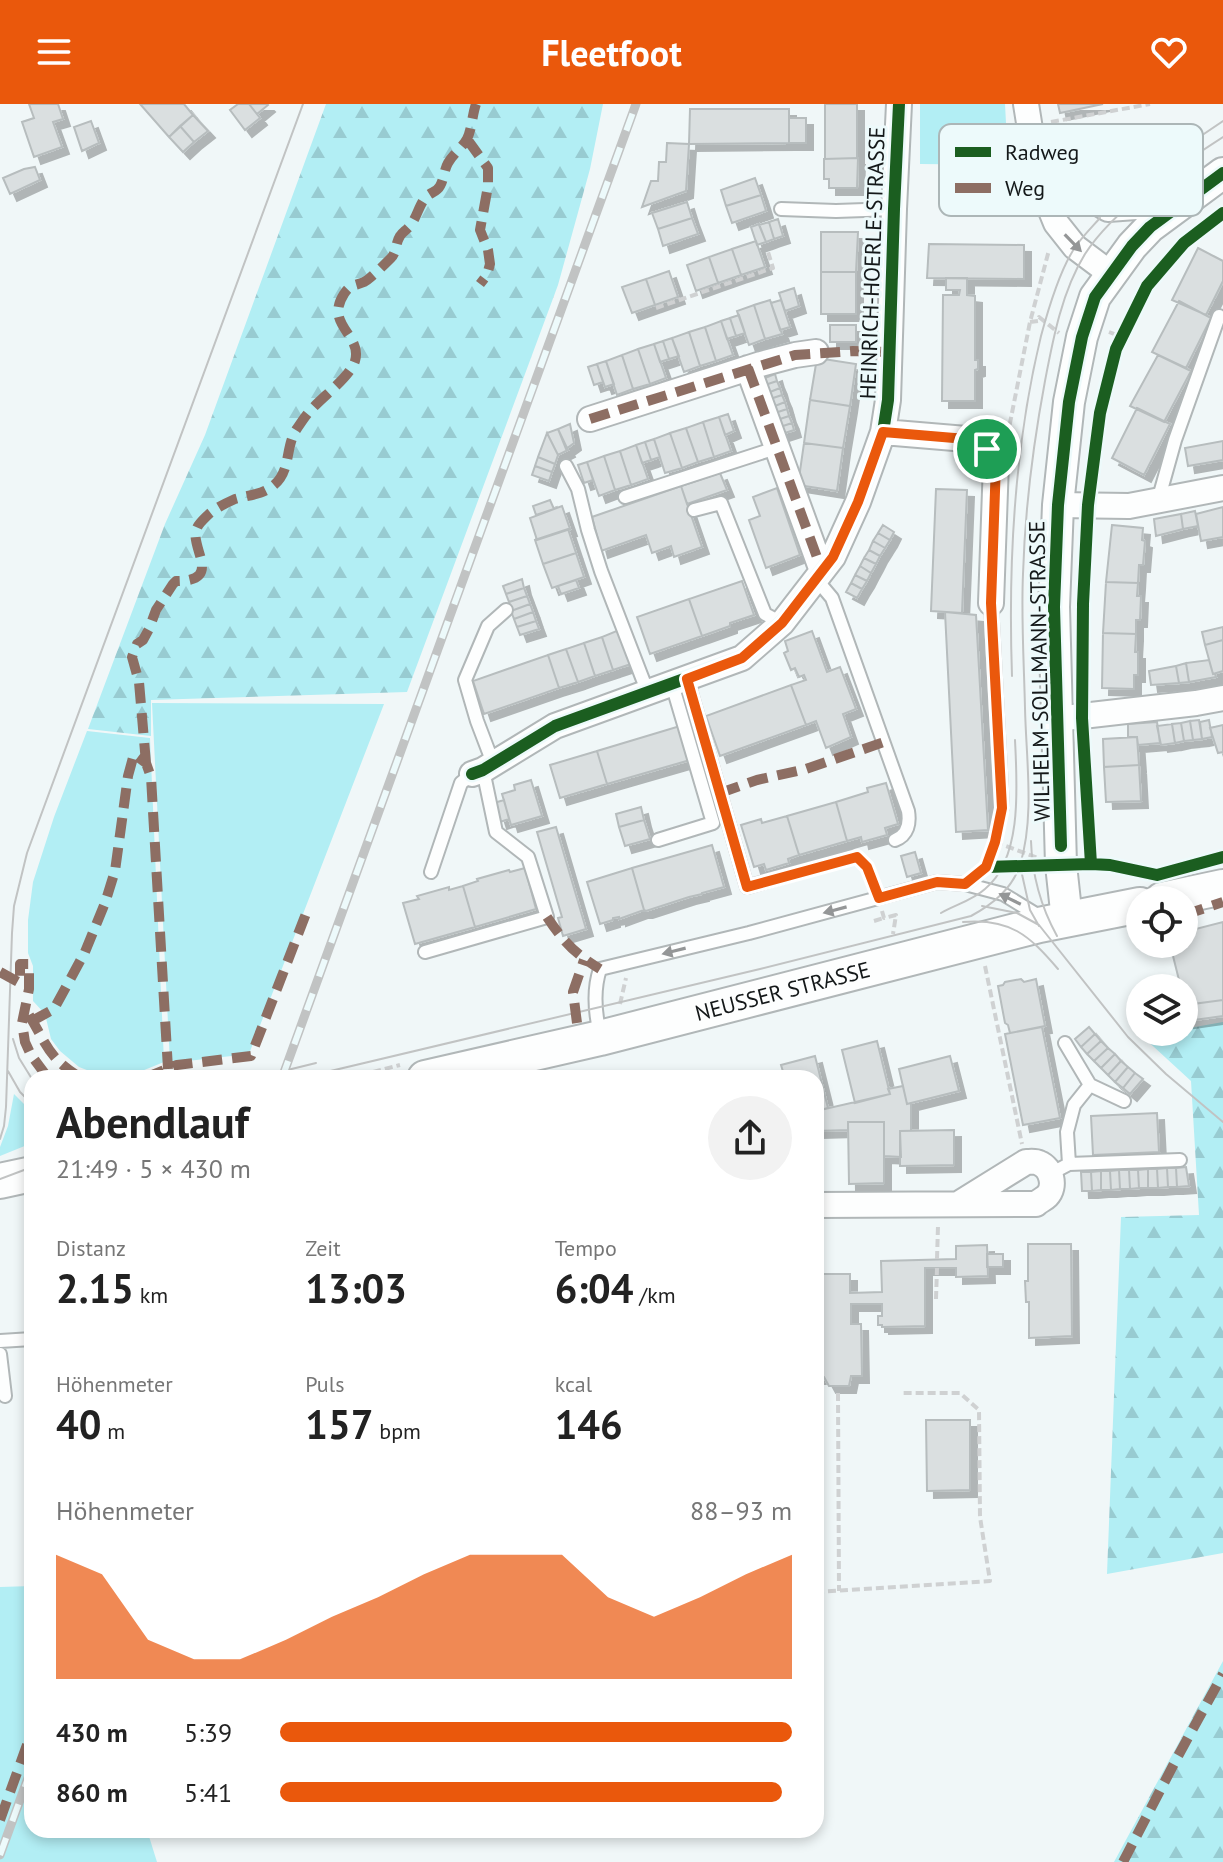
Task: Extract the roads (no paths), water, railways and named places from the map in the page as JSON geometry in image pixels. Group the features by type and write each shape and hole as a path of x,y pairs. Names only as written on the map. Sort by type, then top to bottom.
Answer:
{"main road":[{"path":"1198,892 1223,887"},
{"name":"NEUSSER STRASSE","path":"482,1070 609,1025 1126,908"},
{"path":"0,1181 24,1176"}],"street":[{"name":"HEINRICH-HOERLE-STRASSE","path":"483,769 555,726 742,658 782,623 833,557 858,502 883,432 888,400 899,104"},
{"name":"WILHELM-SOLLMANN-STRASSE","path":"1203,187 1223,173"},
{"path":"1053,216 1075,247 1111,274"},
{"path":"1113,216 1132,246"},
{"name":"WILHELM-SOLLMANN-STRASSE","path":"1058,922 1061,865 1054,607 1058,505 1069,402 1082,337 1095,297 1132,246 1164,216"},
{"path":"590,419 748,368 816,352"},
{"path":"748,368 819,575"},
{"name":"HEINRICH-HOERLE-STRASSE","path":"883,432 978,440 996,463 991,603"},
{"path":"1058,505 1129,506 1223,488"},
{"path":"1056,719 1223,698"},
{"path":"824,1205 1036,1204 1049,1195 1059,1169 1026,1162 949,1203"}],"lane":[{"path":"781,209 894,209"},
{"path":"1158,501 1175,440 1219,316"},
{"path":"625,497 776,448"},
{"path":"566,466 578,489 601,571 648,693"},
{"path":"694,510 721,503 765,614 782,623"},
{"path":"819,575 832,598 908,811 908,827 904,835 895,840"},
{"path":"991,603 1002,808"},
{"path":"425,952 547,917 528,857 496,832 477,721 465,680 488,626 506,610"},
{"path":"658,840 713,823 679,681"},
{"path":"679,681 747,887 851,857"},
{"path":"431,872 461,783 483,769"},
{"path":"609,1025 596,1019 595,982 600,969 937,882 965,884 1003,894 1058,922"},
{"path":"1065,1043 1090,1085 1124,1101"},
{"path":"1090,1085 1074,1105 1059,1169 1180,1160"},
{"path":"0,1341 24,1340"},
{"path":"0,1354 5,1396"}],"tram line":[{"path":"0,1139 6,1107 14,906 27,853 303,104"},
{"path":"1203,135 1223,121"},
{"path":"1203,150 1223,137"},
{"path":"335,1070 971,916 1001,895 1020,865 1027,827 1022,591 1037,429 1059,316 1070,284 1085,254 1118,216"},
{"path":"1012,676 1012,548 1019,462 1032,378 1060,277 1076,246 1100,218"},
{"path":"941,913 985,889 1006,859 1015,819 1015,740"},
{"path":"1031,841 1038,890 1057,936"},
{"path":"1019,861 1030,910 1039,926"},
{"path":"982,906 1017,913 1039,925 1128,1037 1223,1122"},
{"path":"963,922 994,923 1017,931 1038,947 1058,969"},
{"path":"13,1039 26,1070"},
{"path":"288,1070 316,1063"},
{"path":"8,1071 24,1096"},
{"path":"0,1179 24,1170"}],"railway":[{"path":"285,1070 636,104"},
{"path":"0,1855 24,1789"}]}
